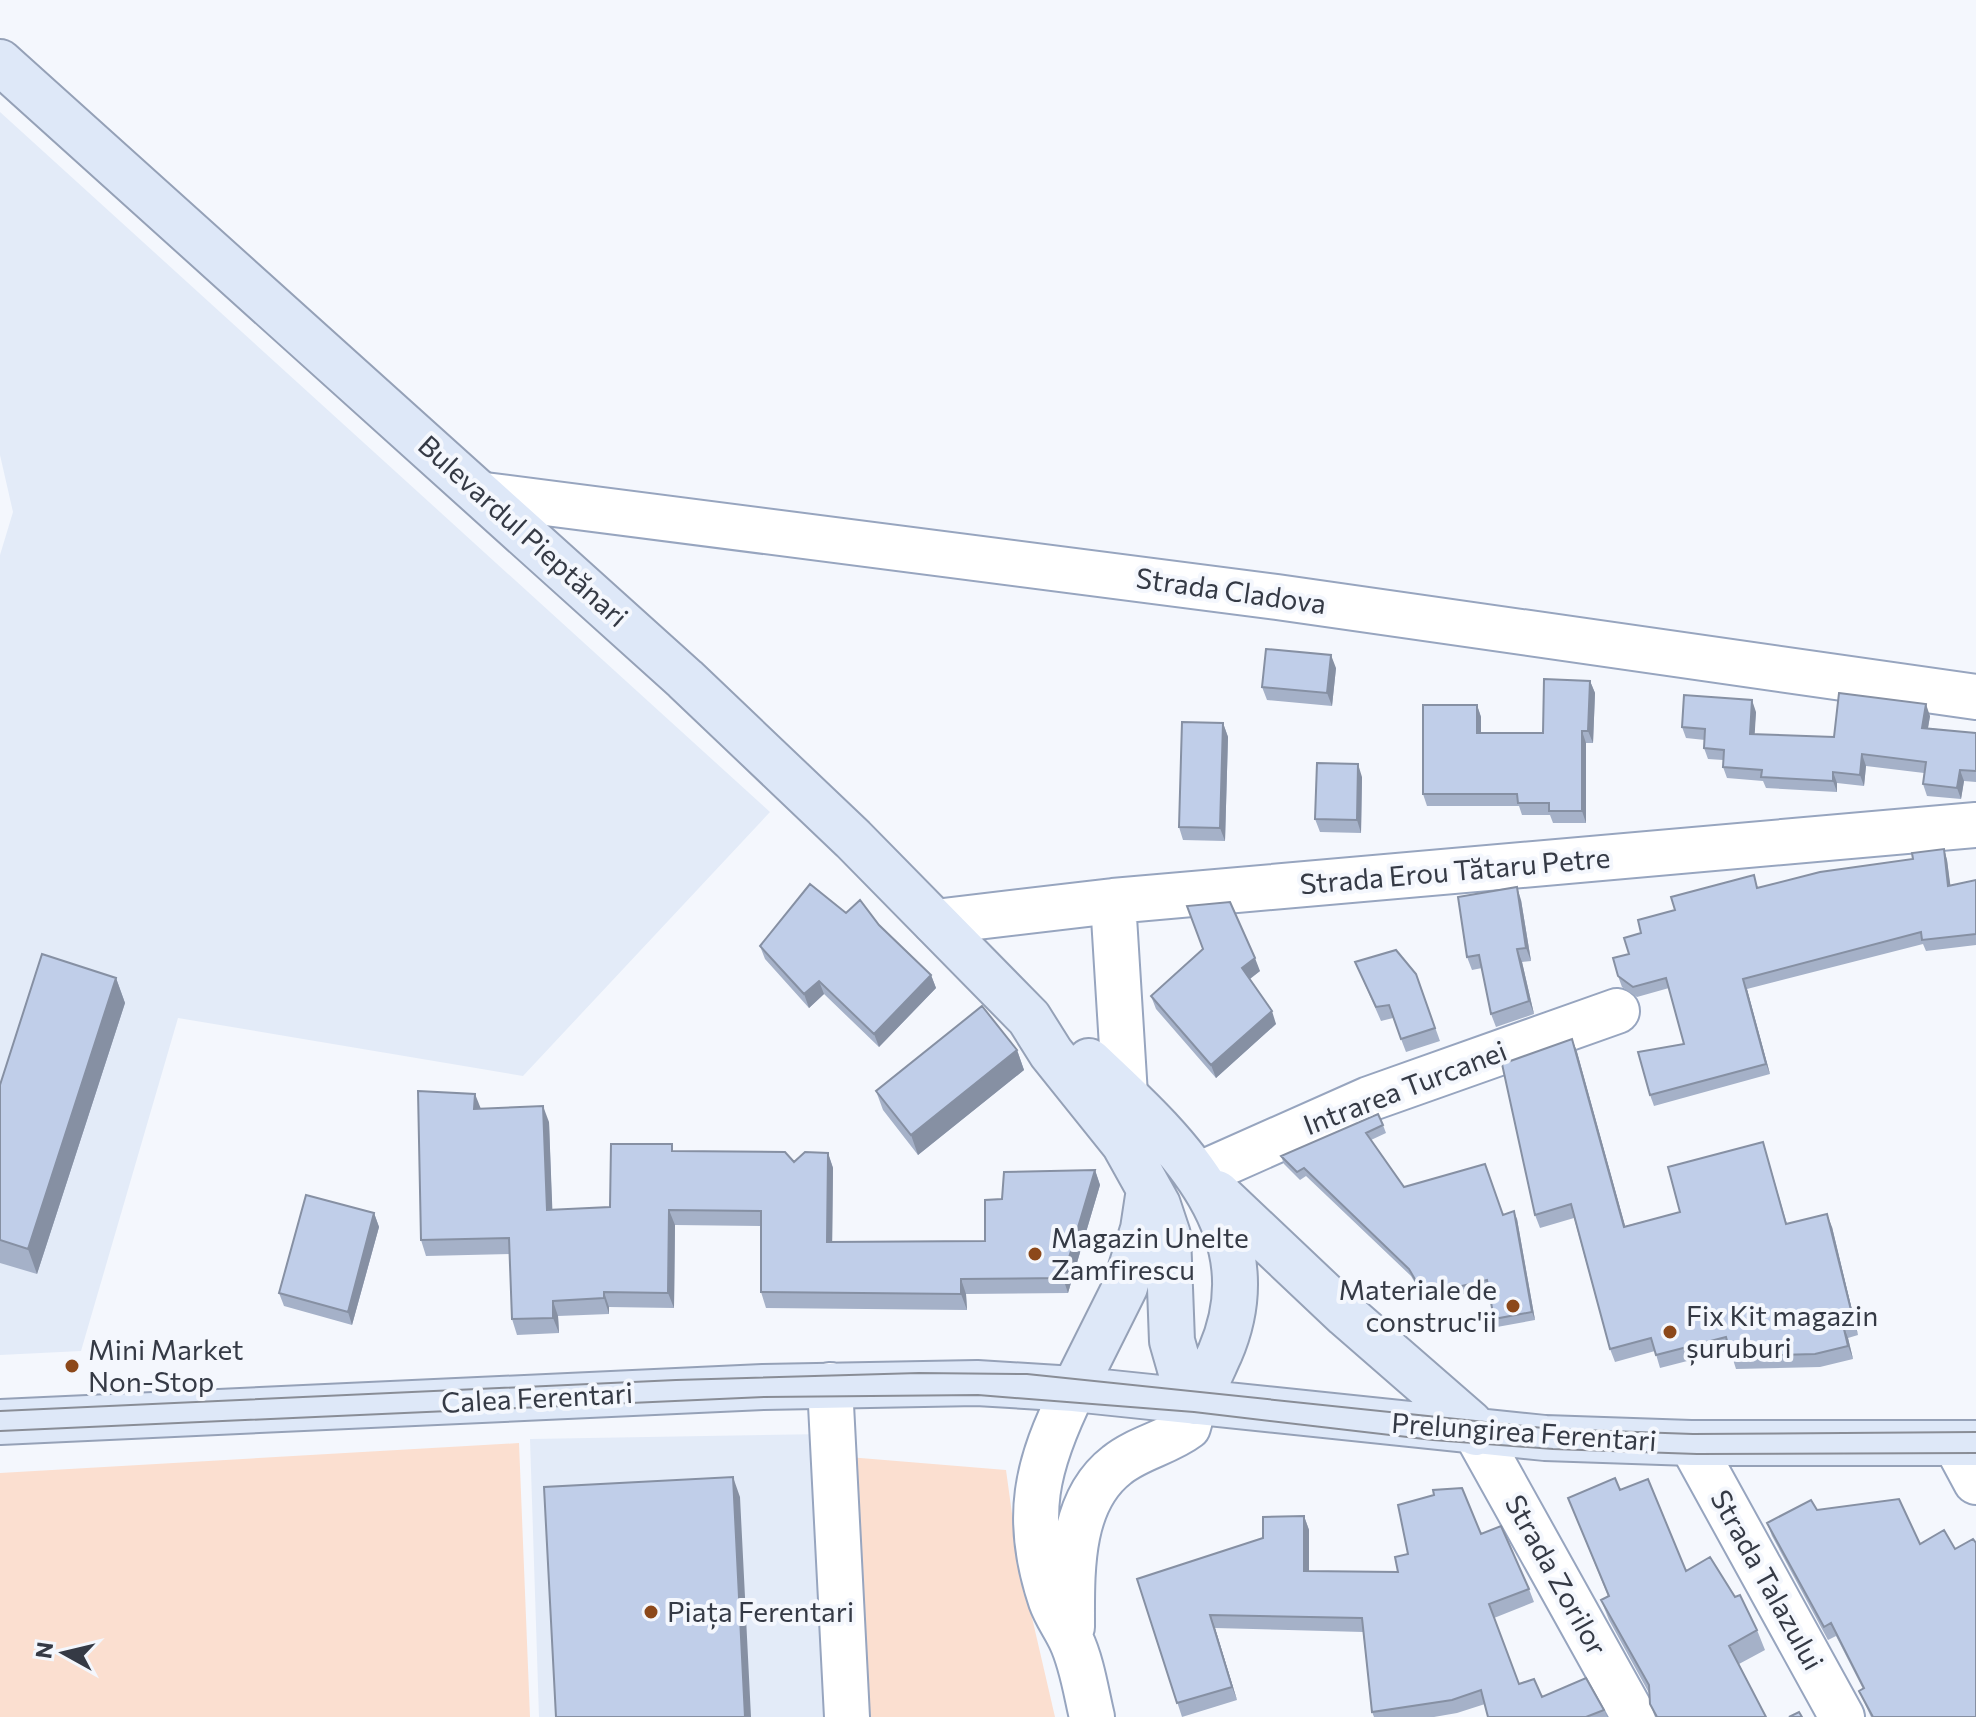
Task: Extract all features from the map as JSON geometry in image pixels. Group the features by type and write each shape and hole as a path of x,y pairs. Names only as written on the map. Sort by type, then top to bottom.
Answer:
{"main road":[{"name":"Bulevardul Pieptănari","path":"0,62 485,495 685,679 1029,1018 1051,1053 1106,1118 1138,1166 1166,1224 1172,1341 1186,1390 1195,1402 1225,1341 1237,1296 1229,1238 1198,1175 1125,1095 1064,1039 1029,1018"},
{"path":"1198,1175 1346,1315 1470,1423 1476,1433"},
{"path":"1074,1389 1125,1287 1143,1229 1149,1190"},
{"name":"Calea Ferentari","path":"0,1422 830,1385 977,1383 1074,1389"},
{"name":"Prelungirea Ferentari","path":"1074,1389 1476,1433 1691,1443 1965,1443"}],"street":[{"name":"Strada Cladova","path":"485,495 1277,597 1976,697"},
{"name":"Strada Erou Tătaru Petre","path":"935,922 1113,901 1976,825"},
{"path":"1113,901 1125,1095"},
{"name":"Intrarea Turcanei","path":"1198,1175 1369,1099 1617,1011"},
{"path":"830,1385 847,1717"},
{"path":"1074,1389 1050,1440 1035,1499 1040,1560 1052,1605 1072,1641 1092,1717"},
{"path":"1072,1641 1075,1555 1088,1499 1117,1465 1188,1427 1195,1402"},
{"name":"Strada Zorilor","path":"1476,1433 1634,1717"},
{"name":"Strada Talazului","path":"1691,1443 1842,1717"},
{"path":"1965,1443 1976,1482"}],"shaded area":[{"path":"0,112 770,812 523,1076 178,1018 81,1351 0,1355 0,555 13,512 0,455"},
{"name":"Piața Ferentari","path":"826,1434 841,1717 539,1717 530,1439"},
{"path":"519,1443 530,1717 0,1717 0,1473"},
{"path":"848,1457 1006,1470 1018,1557 1055,1717 862,1717"}],"building":[{"path":"1266,649 1331,655 1327,693 1262,687"},
{"path":"1544,679 1590,681 1588,731 1582,731 1582,811 1549,811 1549,803 1518,803 1517,794 1423,794 1423,705 1477,705 1477,733 1543,733"},
{"path":"1839,693 1926,704 1922,728 1976,733 1976,771 1960,770 1957,788 1923,784 1926,762 1862,754 1860,775 1833,772 1833,781 1761,777 1762,770 1723,767 1724,750 1704,748 1705,729 1682,727 1684,695 1752,700 1750,734 1834,737"},
{"path":"1182,722 1223,723 1220,828 1179,827"},
{"path":"1317,763 1358,764 1357,820 1315,819"},
{"path":"1944,849 1948,886 1976,880 1976,934 1922,940 1921,932 1743,979 1766,1064 1650,1095 1638,1052 1684,1044 1666,978 1633,987 1618,976 1613,958 1629,954 1624,938 1641,933 1638,920 1675,910 1671,897 1754,875 1757,888 1820,872 1913,859 1912,853"},
{"path":"810,884 846,913 860,900 879,925 931,975 874,1034 819,981 804,994 760,946"},
{"path":"1517,887 1526,948 1517,949 1529,1001 1491,1014 1479,955 1467,957 1458,897"},
{"path":"1230,902 1255,958 1242,968 1272,1011 1211,1065 1151,996 1203,949 1187,906"},
{"path":"1396,950 1416,974 1435,1028 1401,1039 1389,1005 1376,1007 1355,962"},
{"path":"42,954 116,978 28,1249 0,1240 0,1085"},
{"path":"982,1006 1017,1050 911,1135 876,1091"},
{"path":"1572,1039 1624,1227 1680,1212 1668,1167 1763,1142 1786,1224 1827,1214 1854,1322 1843,1325 1848,1346 1815,1354 1731,1356 1726,1337 1656,1355 1651,1338 1610,1349 1571,1204 1535,1215 1502,1064"},
{"path":"418,1091 475,1094 474,1109 543,1106 547,1210 610,1207 611,1144 672,1144 672,1151 785,1152 794,1162 805,1152 828,1153 827,1242 985,1241 985,1200 1002,1199 1004,1172 1095,1170 1063,1278 961,1279 961,1294 761,1292 761,1211 669,1210 668,1293 604,1292 604,1298 553,1301 553,1318 512,1319 509,1238 421,1240"},
{"path":"1378,1114 1383,1125 1366,1133 1404,1187 1485,1164 1503,1215 1514,1211 1532,1312 1494,1319 1487,1280 1424,1295 1409,1269 1304,1168 1297,1172 1281,1156"},
{"path":"306,1195 374,1213 348,1312 279,1293"},
{"name":"Piața Ferentari","path":"733,1477 745,1717 556,1717 544,1487"},
{"path":"1615,1478 1620,1490 1648,1479 1686,1571 1710,1557 1735,1597 1740,1595 1757,1630 1729,1646 1766,1717 1657,1717 1650,1704 1649,1685 1601,1600 1609,1596 1568,1498"},
{"path":"1462,1488 1481,1534 1501,1526 1529,1589 1489,1604 1519,1684 1534,1679 1542,1697 1586,1678 1604,1710 1586,1717 1488,1717 1481,1690 1452,1700 1372,1712 1362,1618 1210,1615 1232,1687 1177,1703 1137,1579 1263,1538 1263,1517 1304,1516 1304,1571 1398,1572 1395,1557 1408,1554 1398,1505 1434,1495 1433,1490"},
{"path":"1899,1499 1920,1544 1944,1530 1955,1549 1973,1539 1976,1543 1976,1717 1873,1717 1859,1691 1864,1688 1831,1623 1824,1627 1767,1523 1811,1500 1817,1510"}],"tram line":[{"path":"0,1411 676,1380 919,1373 1027,1374 1553,1429 1693,1434 1976,1432"},
{"path":"0,1431 764,1397 978,1395 1194,1412 1433,1440 1553,1449 1697,1454 1976,1453"}],"place":[{"name":"Magazin Unelte Zamfirescu","path":"1035,1254"},
{"name":"Materiale de construc'ii","path":"1513,1306"},
{"name":"Fix Kit magazin șuruburi","path":"1670,1332"},
{"name":"Mini Market Non-Stop","path":"72,1366"},
{"name":"Piața Ferentari","path":"651,1612"}]}
